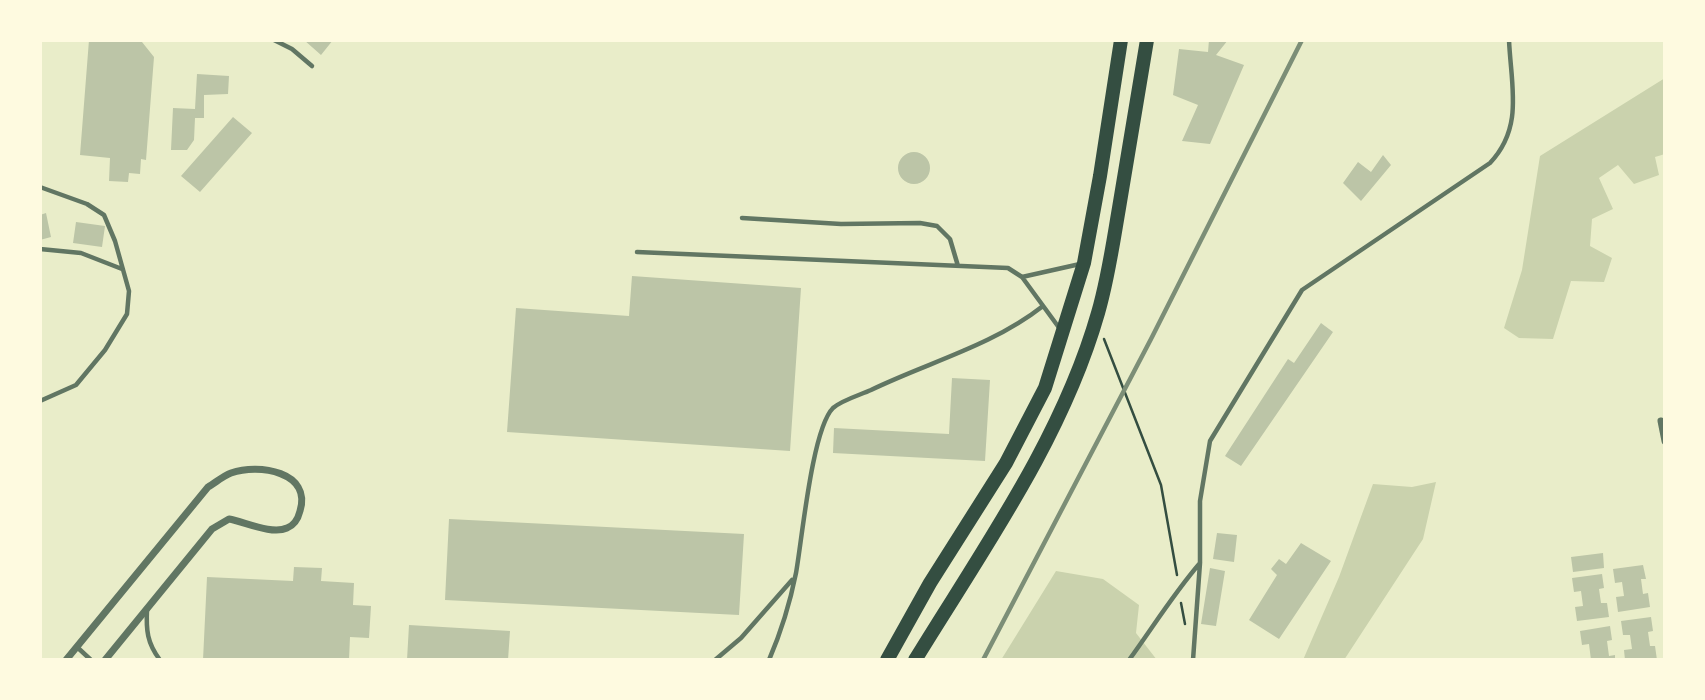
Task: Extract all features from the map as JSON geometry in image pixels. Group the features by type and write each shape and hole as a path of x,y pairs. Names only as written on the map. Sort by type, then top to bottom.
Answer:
{"main road":[{"path":"887,660 930,583 1006,463 1045,388 1084,262 1121,40"},
{"path":"915,660 1031,468 1062,410 1101,299 1147,40"}],"street":[{"path":"1661,421 1665,441"},
{"path":"66,660 208,487 231,473 256,468 283,473 297,484 303,502 297,521 286,529 270,529 229,519 212,529 105,660"}],"lane":[{"path":"274,40 312,66"},
{"path":"1193,660 1200,563 1200,502 1210,441 1302,290 1490,163 1503,150 1511,133 1513,115 1509,40"},
{"path":"40,187 87,204 104,215 115,241 129,291 127,314 105,350 76,385 40,401"},
{"path":"742,218 841,224 920,222 937,226 950,239 958,266"},
{"path":"40,249 81,253 122,269"},
{"path":"637,252 1009,268 1022,277 1063,333"},
{"path":"1022,277 1084,262"},
{"path":"769,660 780,635 795,576 819,433 833,408 891,380 967,351 1024,321 1043,306"},
{"path":"1129,660 1179,587 1200,563"},
{"path":"715,660 741,638 795,576"},
{"path":"147,608 146,631 150,646 160,660"},
{"path":"76,647 91,660"}],"path":[{"path":"1105,341 1161,485 1187,635"}],"green space":[{"path":"1665,78 1665,154 1655,157 1659,175 1634,184 1618,165 1599,178 1613,209 1592,219 1590,246 1612,258 1604,282 1571,281 1553,339 1519,338 1504,328 1522,270 1540,156"},
{"path":"1436,482 1423,539 1344,660 1303,660 1339,577 1373,484 1412,487"},
{"path":"1056,571 1103,579 1139,605 1136,633 1157,660 1001,660"}],"building":[{"path":"89,40 142,42 154,57 146,160 141,159 140,174 129,173 128,182 109,181 110,158 80,155"},
{"path":"304,40 333,40 321,55"},
{"path":"1209,40 1228,40 1216,55 1244,65 1210,144 1182,141 1198,105 1173,95 1179,49 1208,52"},
{"path":"197,74 229,76 228,94 204,95 204,118 195,118 194,140 187,150 171,150 173,108 195,109"},
{"path":"233,117 252,133 200,192 181,176"},
{"path":"914,152 925,157 930,168 925,179 914,184 903,179 898,168 903,157"},
{"path":"1383,155 1391,165 1361,201 1343,183 1358,162 1371,172"},
{"path":"46,213 51,237 40,240 40,215"},
{"path":"76,222 105,226 102,247 73,243"},
{"path":"632,276 801,288 790,451 507,432 516,308 629,316"},
{"path":"1321,323 1333,332 1241,466 1225,456 1288,359 1294,363"},
{"path":"952,378 990,380 985,461 833,453 834,428 949,434"},
{"path":"449,519 744,534 739,615 445,600"},
{"path":"1217,533 1237,535 1234,562 1213,559"},
{"path":"1301,543 1331,561 1279,639 1249,620 1277,575 1271,569 1279,559 1286,564"},
{"path":"1603,553 1604,568 1573,572 1571,557"},
{"path":"1643,565 1646,579 1641,579 1643,594 1648,593 1650,607 1618,612 1616,597 1624,596 1622,582 1615,583 1613,569"},
{"path":"294,567 322,568 321,581 354,583 353,605 371,606 369,638 350,637 349,660 203,660 207,577 293,581"},
{"path":"1210,568 1225,571 1216,626 1201,624"},
{"path":"1602,574 1604,588 1599,589 1601,603 1607,603 1609,617 1577,621 1575,607 1583,606 1581,591 1574,592 1572,578"},
{"path":"1651,617 1653,631 1648,632 1650,646 1655,646 1657,660 1625,660 1624,650 1632,649 1630,635 1623,635 1621,621"},
{"path":"409,625 510,631 508,660 407,660"},
{"path":"1610,626 1612,640 1607,641 1609,656 1615,655 1615,660 1591,660 1589,644 1582,645 1580,631"}],"railway":[{"path":"983,660 1151,339 1302,40"}]}
